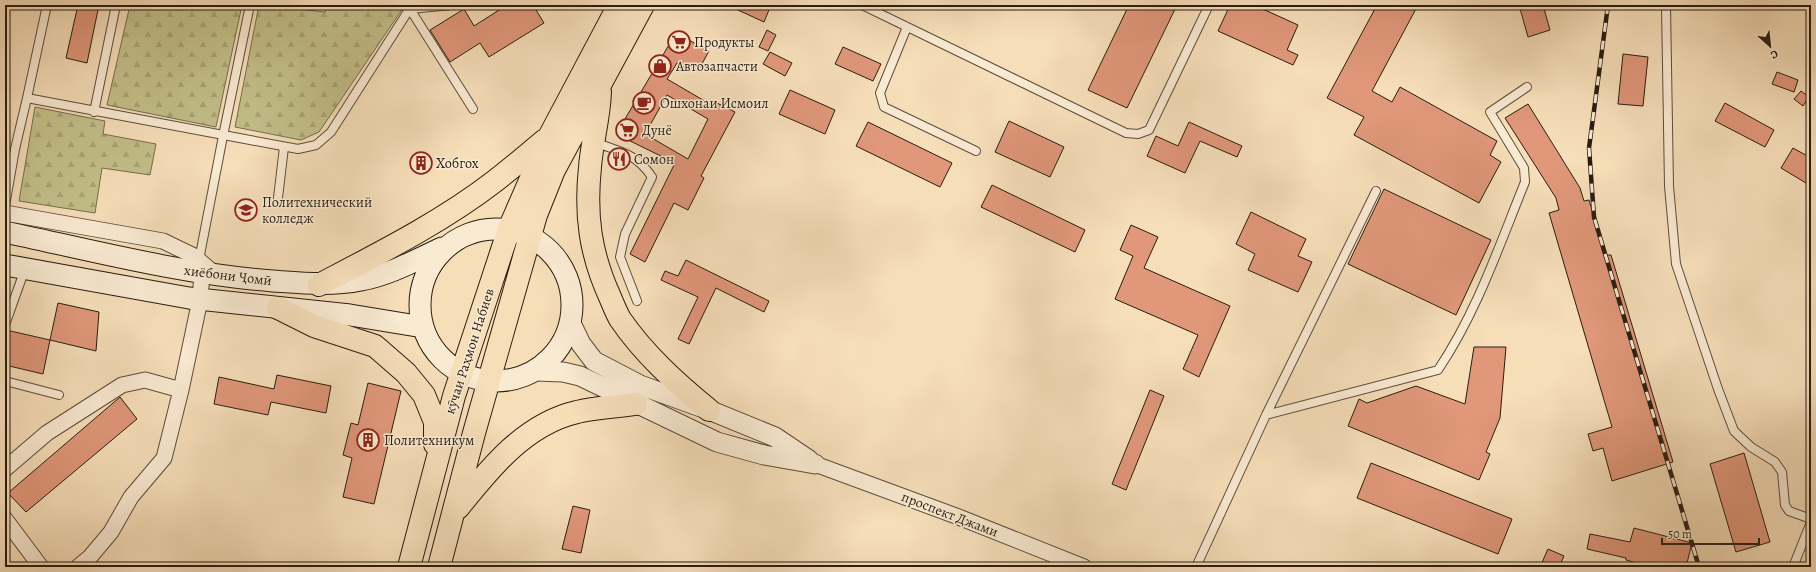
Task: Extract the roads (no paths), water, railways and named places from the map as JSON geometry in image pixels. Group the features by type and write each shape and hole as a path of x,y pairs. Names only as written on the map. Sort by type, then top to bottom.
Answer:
{"main road":[{"path":"619,5 601,68 600,112 590,166 588,221 598,271 620,318 649,355 677,384 709,410"},
{"path":"601,68 643,5"},
{"name":"кӯчаи Раҳмон Набиев","path":"409,567 454,396 508,229 549,137 601,68"},
{"name":"кӯчаи Раҳмон Набиев","path":"439,567 529,235 554,170 601,68"},
{"path":"319,285 387,250 451,211 495,182 549,137"},
{"name":"хиёбони Ҷомӣ","path":"5,232 205,269 249,279 319,285 361,280 402,267 477,230 508,229 529,235"},
{"path":"448,245 428,269 419,300 423,327 438,357 462,374 488,382 513,380 536,371 558,350 571,323 571,288 556,257 529,235"},
{"name":"хиёбони Ҷомӣ","path":"15,267 200,300 350,315 423,327"},
{"path":"278,308 314,326 375,346 406,373 424,395 435,422 435,465"},
{"path":"453,514 484,476 513,447 541,425 577,412 636,404"}],"street":[{"path":"5,213 163,241 205,269 181,390 164,458 132,498 111,532 90,557 78,567"},
{"path":"571,323 581,344 594,361 640,385 709,410 775,437 815,464"},
{"path":"536,371 563,372 580,376 717,442 764,456 815,464"},
{"path":"5,469 47,433 122,385 145,380 181,390"},
{"name":"проспект Джами","path":"815,464 956,516 1084,567"},
{"path":"5,519 41,567"}],"lane":[{"path":"5,206 47,5"},
{"path":"94,112 116,5"},
{"path":"205,269 223,136 250,5"},
{"path":"411,7 452,5"},
{"path":"862,5 1126,133 1138,134 1149,130 1209,5"},
{"path":"1666,5 1669,186 1676,264 1718,389 1734,431 1751,447 1775,462 1782,472 1785,505 1789,511 1811,519"},
{"path":"27,98 94,112 284,147 298,149 316,145 331,132 411,7"},
{"path":"411,7 473,109"},
{"path":"907,27 880,93 884,107 976,151"},
{"path":"1266,415 1438,370 1451,351 1478,302 1524,182 1524,168 1490,112 1527,87"},
{"path":"594,142 635,157 645,165 652,177 625,234 620,257 637,302"},
{"path":"278,198 284,147"},
{"path":"1196,567 1266,415 1376,192"},
{"path":"5,324 15,267"},
{"path":"5,381 60,394"},
{"path":"1793,567 1811,522"}],"railway":[{"path":"1608,5 1589,148 1594,217 1699,567"}],"place":[{"name":"Продукты","path":"679,42"},
{"name":"Автозапчасти","path":"660,66"},
{"name":"Ошхонаи Исмоил","path":"644,103"},
{"name":"Дунё","path":"627,130"},
{"name":"Сомон","path":"619,159"},
{"name":"Хобгох","path":"421,163"},
{"name":"Политехнический колледж","path":"246,210"},
{"name":"Политехникум","path":"368,440"}]}
